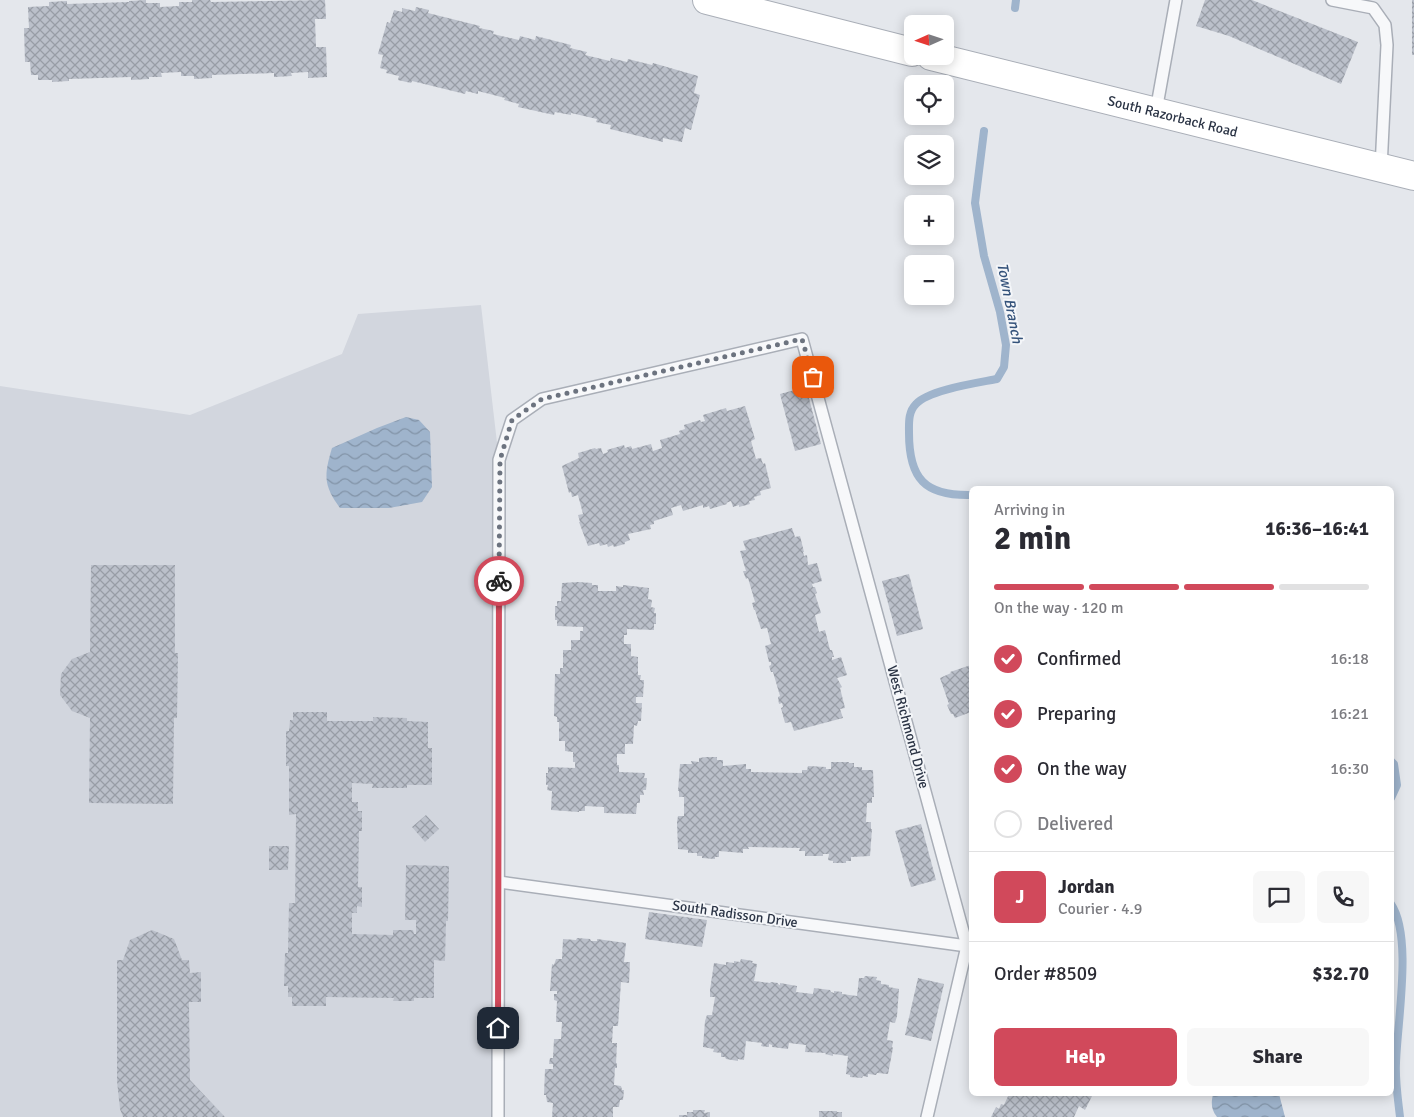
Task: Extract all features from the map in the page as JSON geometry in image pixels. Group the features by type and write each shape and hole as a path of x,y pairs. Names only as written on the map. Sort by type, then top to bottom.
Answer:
{"main road":[{"path":"707,0 904,50"},
{"name":"South Razorback Road","path":"954,62 1414,176"}],"lane":[{"path":"1155,113 1176,0"},
{"path":"1332,0 1373,8 1385,25 1387,45 1381,168"},
{"name":"West Richmond Drive","path":"499,882 500,460 512,420 542,399 802,339 969,946 927,1117"},
{"path":"498,1117 499,882"},
{"name":"South Radisson Drive","path":"499,882 969,946"}],"shaded area":[{"path":"481,305 499,460 498,1117 0,1117 0,386 190,415 342,354 358,314"}],"water":[{"path":"406,417 419,420 430,432 432,487 422,502 389,508 340,508 330,493 327,480 327,466 332,448"},
{"path":"1213,1096 1280,1096 1285,1117 1217,1117 1212,1106"}],"building":[{"path":"146,0 146,3 160,3 160,7 179,6 179,2 192,2 192,0 210,0 211,2 325,0 326,19 315,19 316,47 326,47 327,77 308,78 308,72 291,73 292,76 274,77 274,73 212,75 212,78 194,79 194,76 181,76 181,72 161,73 162,77 149,77 149,79 131,80 131,77 69,79 69,81 52,82 52,80 38,80 38,75 31,75 30,62 25,62 24,28 29,28 28,7 49,6 49,2 67,1 67,4"},
{"path":"1205,0 1252,0 1358,42 1341,84 1229,36 1196,26"},
{"path":"1412,0 1414,0 1414,55 1412,55"},
{"path":"416,7 429,10 428,13 480,26 479,28 494,31 493,34 519,40 520,36 535,40 536,36 571,45 570,48 587,52 585,55 610,61 611,58 627,62 628,59 652,65 653,63 698,76 694,93 700,95 691,130 685,128 682,142 663,138 663,142 610,129 611,125 596,122 597,119 571,113 571,115 555,112 554,115 518,107 519,104 504,100 505,98 478,91 478,94 466,91 465,94 412,81 411,83 398,80 399,76 386,73 387,70 380,68 383,55 378,54 387,22 390,23 394,10 402,12 402,8 415,11"},
{"path":"806,387 821,444 795,451 780,394"},
{"path":"745,406 755,439 751,441 756,459 761,458 763,464 765,463 771,488 760,491 761,495 754,497 755,500 749,501 750,504 739,507 739,505 733,507 731,501 710,509 709,506 703,508 703,505 683,511 681,505 671,508 673,515 654,521 654,524 650,525 651,529 628,534 630,540 625,542 625,544 608,547 607,544 600,546 599,543 588,546 579,522 578,515 583,514 578,495 572,497 571,492 569,493 562,466 579,458 578,453 595,448 601,448 603,454 608,452 607,450 624,445 625,448 631,446 632,449 651,444 653,451 662,448 660,440 680,434 679,431 685,429 684,425 700,420 701,422 705,421 703,415 726,408 727,411"},
{"path":"792,528 795,537 800,536 804,556 807,555 808,565 817,563 822,581 812,584 817,593 815,594 821,613 815,615 819,632 825,630 830,650 832,650 834,657 832,657 832,660 841,657 847,675 837,678 842,687 840,688 845,708 840,709 843,718 794,731 791,722 785,723 781,708 783,707 782,703 779,704 778,697 780,696 773,672 771,672 769,666 771,662 769,662 765,646 771,644 767,628 761,629 754,610 752,603 755,602 748,578 746,579 743,571 746,571 740,551 746,550 743,541"},
{"path":"91,565 175,565 175,653 178,653 177,718 174,718 173,804 89,803 90,718 72,711 60,695 61,674 72,659 90,652"},
{"path":"909,574 923,629 897,636 882,581"},
{"path":"578,582 598,585 598,591 616,591 616,586 623,587 623,585 649,588 648,599 652,600 651,607 655,608 656,624 654,624 654,630 627,629 627,635 624,635 624,644 631,644 631,656 638,657 638,675 641,675 640,680 644,680 643,697 636,697 636,703 642,703 641,721 638,721 637,726 634,725 633,744 625,744 625,754 617,754 619,772 645,773 644,778 647,778 646,790 643,790 644,795 640,795 640,803 637,803 636,814 604,813 604,807 585,806 585,811 579,812 551,810 552,791 547,790 548,785 546,785 548,767 575,768 573,752 565,751 565,741 559,741 559,722 557,722 557,717 554,716 555,674 560,674 560,668 563,668 563,650 571,650 571,640 580,640 580,631 583,631 583,627 557,626 555,606 557,606 557,601 561,601 562,583"},
{"path":"969,666 969,713 955,718 947,705 949,704 940,678 950,672"},
{"path":"293,712 327,712 327,721 373,721 373,717 407,718 407,721 428,722 428,748 432,748 432,785 407,785 407,788 372,788 373,784 352,783 352,802 358,802 358,811 362,811 362,831 359,831 358,887 362,887 362,907 357,906 357,913 352,913 352,934 393,935 393,930 413,930 414,934 416,934 416,920 405,920 406,865 449,866 445,961 434,960 434,998 414,998 414,1001 393,1001 394,998 326,997 326,1006 292,1006 292,997 288,997 288,986 284,986 285,953 288,953 289,903 295,903 296,814 289,815 289,766 286,766 286,731 289,731 290,720 293,720"},
{"path":"717,757 717,760 723,760 723,766 746,764 746,769 751,769 751,772 802,773 802,770 807,770 808,766 831,769 831,762 849,762 854,763 854,767 862,767 862,770 873,770 874,797 872,797 872,803 867,803 866,822 871,822 872,829 870,856 851,857 851,861 846,861 846,863 833,863 833,861 828,860 829,854 805,856 805,851 799,851 800,848 748,847 749,849 743,849 743,853 719,851 719,857 715,857 715,859 702,858 702,856 697,856 697,853 688,853 688,850 678,849 678,816 684,816 684,797 679,797 678,791 680,764 692,764 691,761 699,762 699,758"},
{"path":"426,815 439,829 425,842 412,827"},
{"path":"921,824 936,880 911,887 895,831"},
{"path":"269,846 289,846 288,870 269,870"},
{"path":"649,912 707,920 702,947 645,939"},
{"path":"152,930 174,939 182,960 189,960 190,973 201,972 201,1002 189,1002 190,1080 225,1117 123,1117 120,1109 117,1081 117,960 123,960 130,940"},
{"path":"577,938 590,939 591,941 597,941 597,939 626,943 624,962 630,962 629,983 621,982 618,1026 613,1026 612,1043 617,1043 617,1068 615,1068 614,1085 621,1086 622,1090 624,1090 623,1100 620,1100 619,1107 613,1107 613,1117 552,1117 553,1103 547,1102 546,1095 544,1095 545,1069 553,1069 553,1064 549,1064 550,1058 553,1058 554,1039 561,1039 562,1022 556,1022 557,1001 554,1000 554,994 557,994 557,991 550,991 552,964 554,965 556,959 562,959 563,939 576,940"},
{"path":"741,959 753,961 752,963 757,964 754,981 797,986 796,992 813,994 814,988 857,996 859,978 864,978 865,976 877,977 876,980 881,981 881,984 899,989 897,1016 895,1023 890,1022 887,1040 893,1041 888,1074 868,1074 868,1077 863,1076 862,1078 850,1077 850,1075 846,1074 848,1056 805,1052 806,1045 789,1043 788,1049 772,1047 769,1044 769,1047 761,1046 762,1043 746,1041 744,1060 738,1059 738,1061 721,1057 721,1053 713,1052 714,1049 703,1047 705,1021 707,1015 712,1015 715,997 710,997 714,963 726,965 726,962 740,962"},
{"path":"918,978 944,984 931,1041 905,1035"},
{"path":"1008,1096 1092,1096 1085,1110 1079,1106 1074,1117 991,1117 996,1107 999,1109 1001,1104 1004,1105"},
{"path":"693,1110 705,1110 704,1113 710,1112 710,1117 679,1117 679,1115 687,1115 687,1112 693,1112"},
{"path":"819,1111 842,1112 842,1117 819,1117"}],"waterway":[{"name":"Town Branch","path":"1015,8 1016,0"},
{"name":"Town Branch","path":"969,495 955,495 942,492 931,488 923,482 916,473 912,462 909,422 913,407 922,399 942,391 997,379 1004,367 1006,345 1000,312 984,256 975,203 984,131"},
{"name":"Town Branch","path":"1394,764 1397,785 1394,792"},
{"name":"Town Branch","path":"1394,910 1398,918 1403,958 1396,1070 1400,1117"}],"way so far":[{"path":"499,581 500,460 512,420 542,399 802,339 813,377"}],"route":[{"path":"498,1028 499,581"}]}
